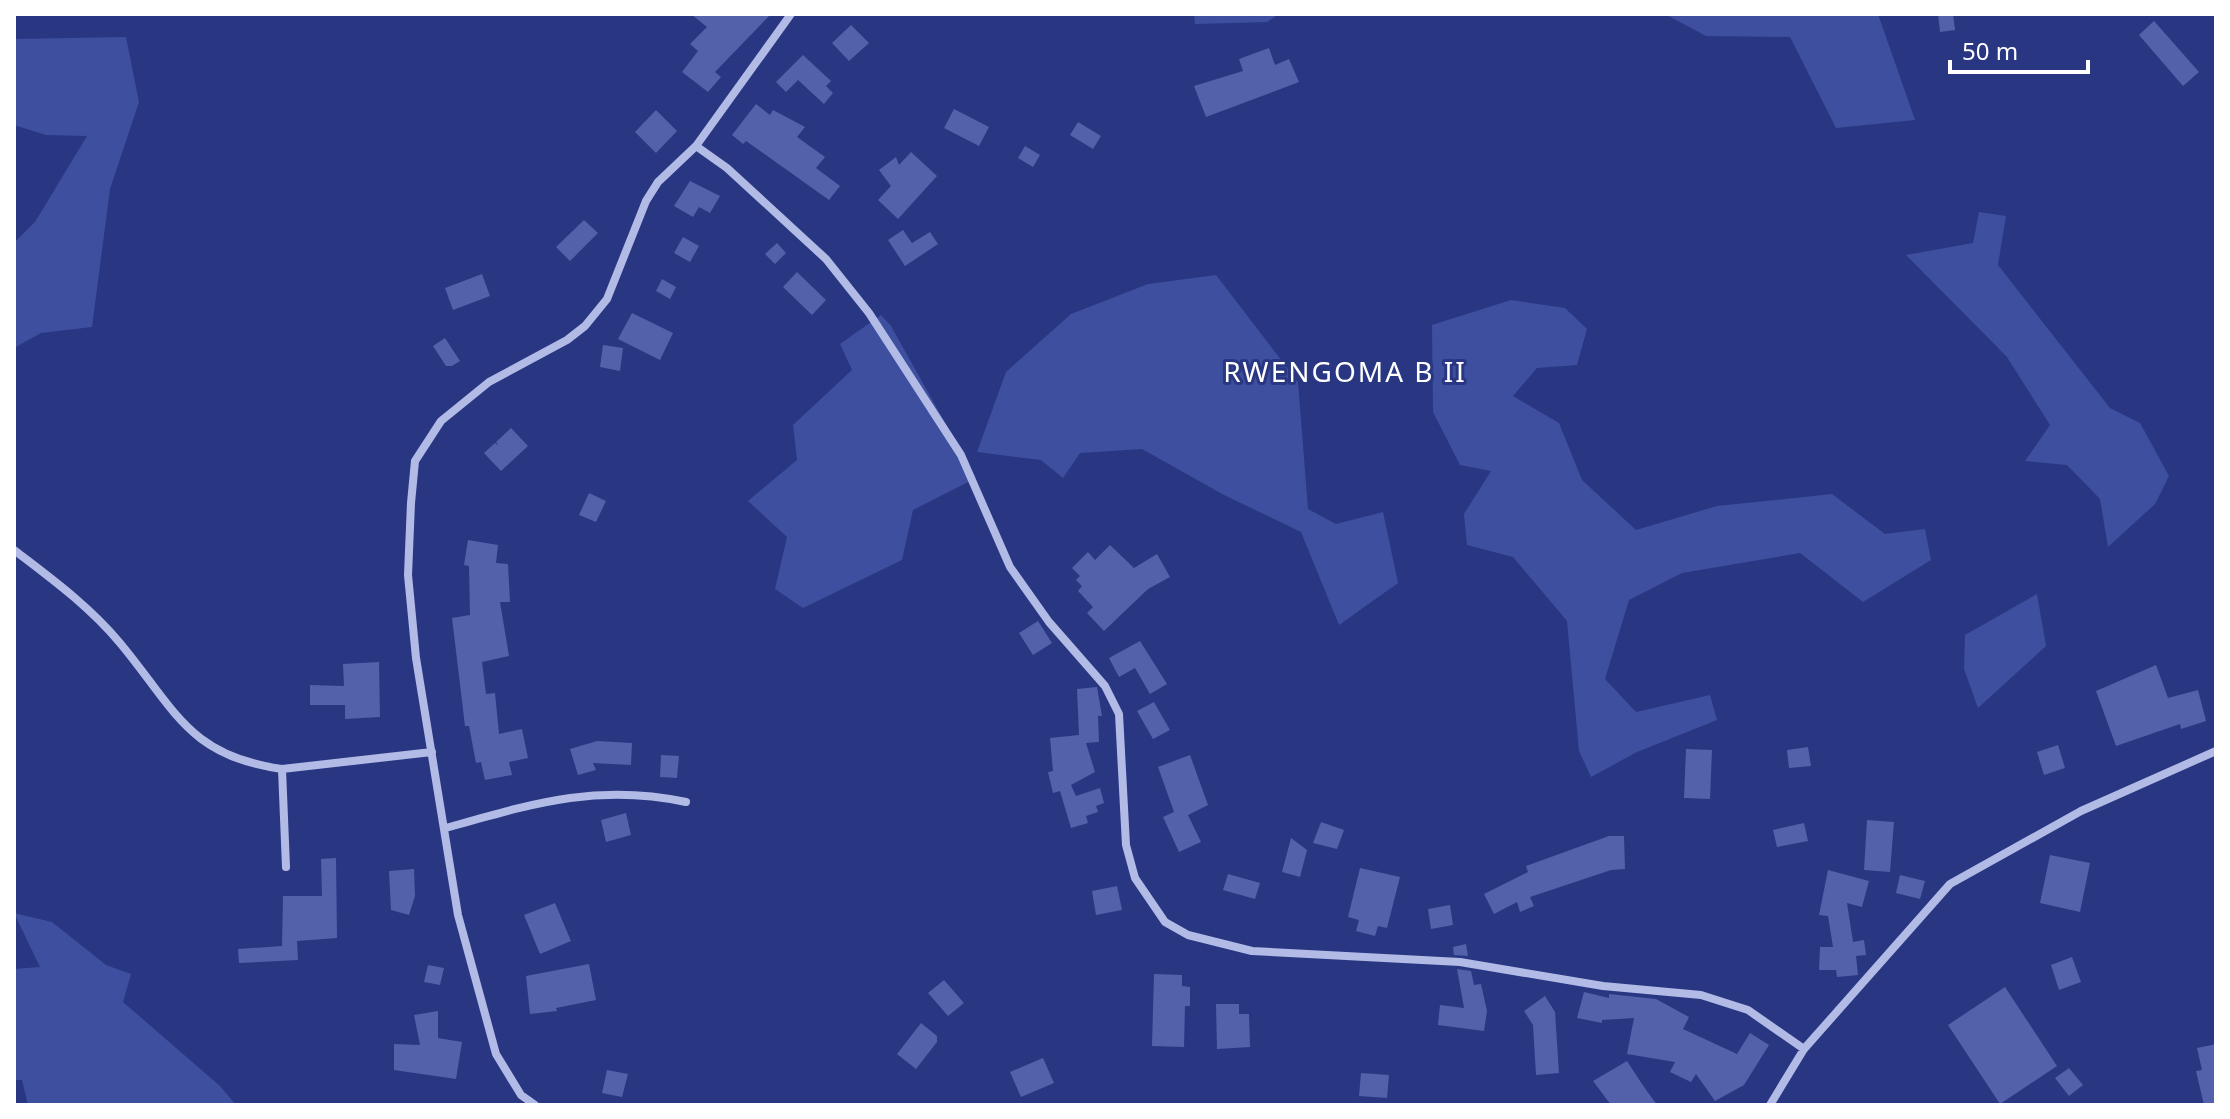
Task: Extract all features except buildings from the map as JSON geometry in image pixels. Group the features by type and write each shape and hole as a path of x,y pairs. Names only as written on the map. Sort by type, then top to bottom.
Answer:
{"street":[{"path":"535,1105 521,1095 496,1054 458,915 416,658 408,575 415,461 441,421 489,382 567,340 597,314 607,299 646,201 658,182 696,146 791,14"},
{"path":"696,146 727,168 826,259 869,313 961,455 1016,576 1049,622 1105,686 1119,714 1126,845 1135,878 1165,922 1188,935 1252,951 1460,962 1603,986 1701,995 1748,1010 1804,1049"},
{"path":"14,550 77,598 161,692 190,733 217,752 282,769 432,752"},
{"path":"1770,1105 1804,1049 1950,884 2081,811 2216,751"},
{"path":"282,769 286,867"},
{"path":"446,828 580,795 645,793 686,802"}],"shaded area":[{"path":"1194,14 1279,14 1267,22 1195,24"},
{"path":"1665,14 1878,14 1915,120 1836,128 1790,37 1706,36"},
{"path":"126,37 139,102 110,189 92,327 41,333 14,348 14,243 35,222 87,136 46,135 14,125 14,39"},
{"path":"1979,212 2006,216 1998,265 2110,408 2140,423 2169,476 2155,504 2108,547 2100,499 2067,465 2025,461 2050,425 2007,357 1906,255 1973,243"},
{"path":"1216,275 1298,382 1308,509 1336,524 1383,512 1398,583 1339,625 1301,532 1224,495 1142,449 1080,453 1063,478 1041,460 977,452 1006,372 1071,314 1148,284"},
{"path":"1511,300 1565,308 1587,329 1577,365 1537,368 1513,396 1559,423 1582,480 1636,530 1717,506 1832,494 1885,534 1925,529 1931,560 1863,602 1800,553 1682,573 1629,600 1605,679 1636,712 1710,695 1717,720 1637,752 1591,777 1579,751 1567,621 1513,557 1467,545 1464,514 1491,471 1460,465 1433,412 1432,325"},
{"path":"881,315 891,326 976,478 913,510 902,560 803,608 775,589 787,537 748,501 797,460 793,425 852,370 840,344"},
{"path":"2037,594 2046,646 1978,708 1964,669 1965,635"},
{"path":"14,913 52,922 106,965 131,974 123,1002 220,1086 236,1105 28,1105 22,1080 14,1080 14,969 40,967"}],"district":[{"name":"RWENGOMA B II","path":"1345,371"}]}
